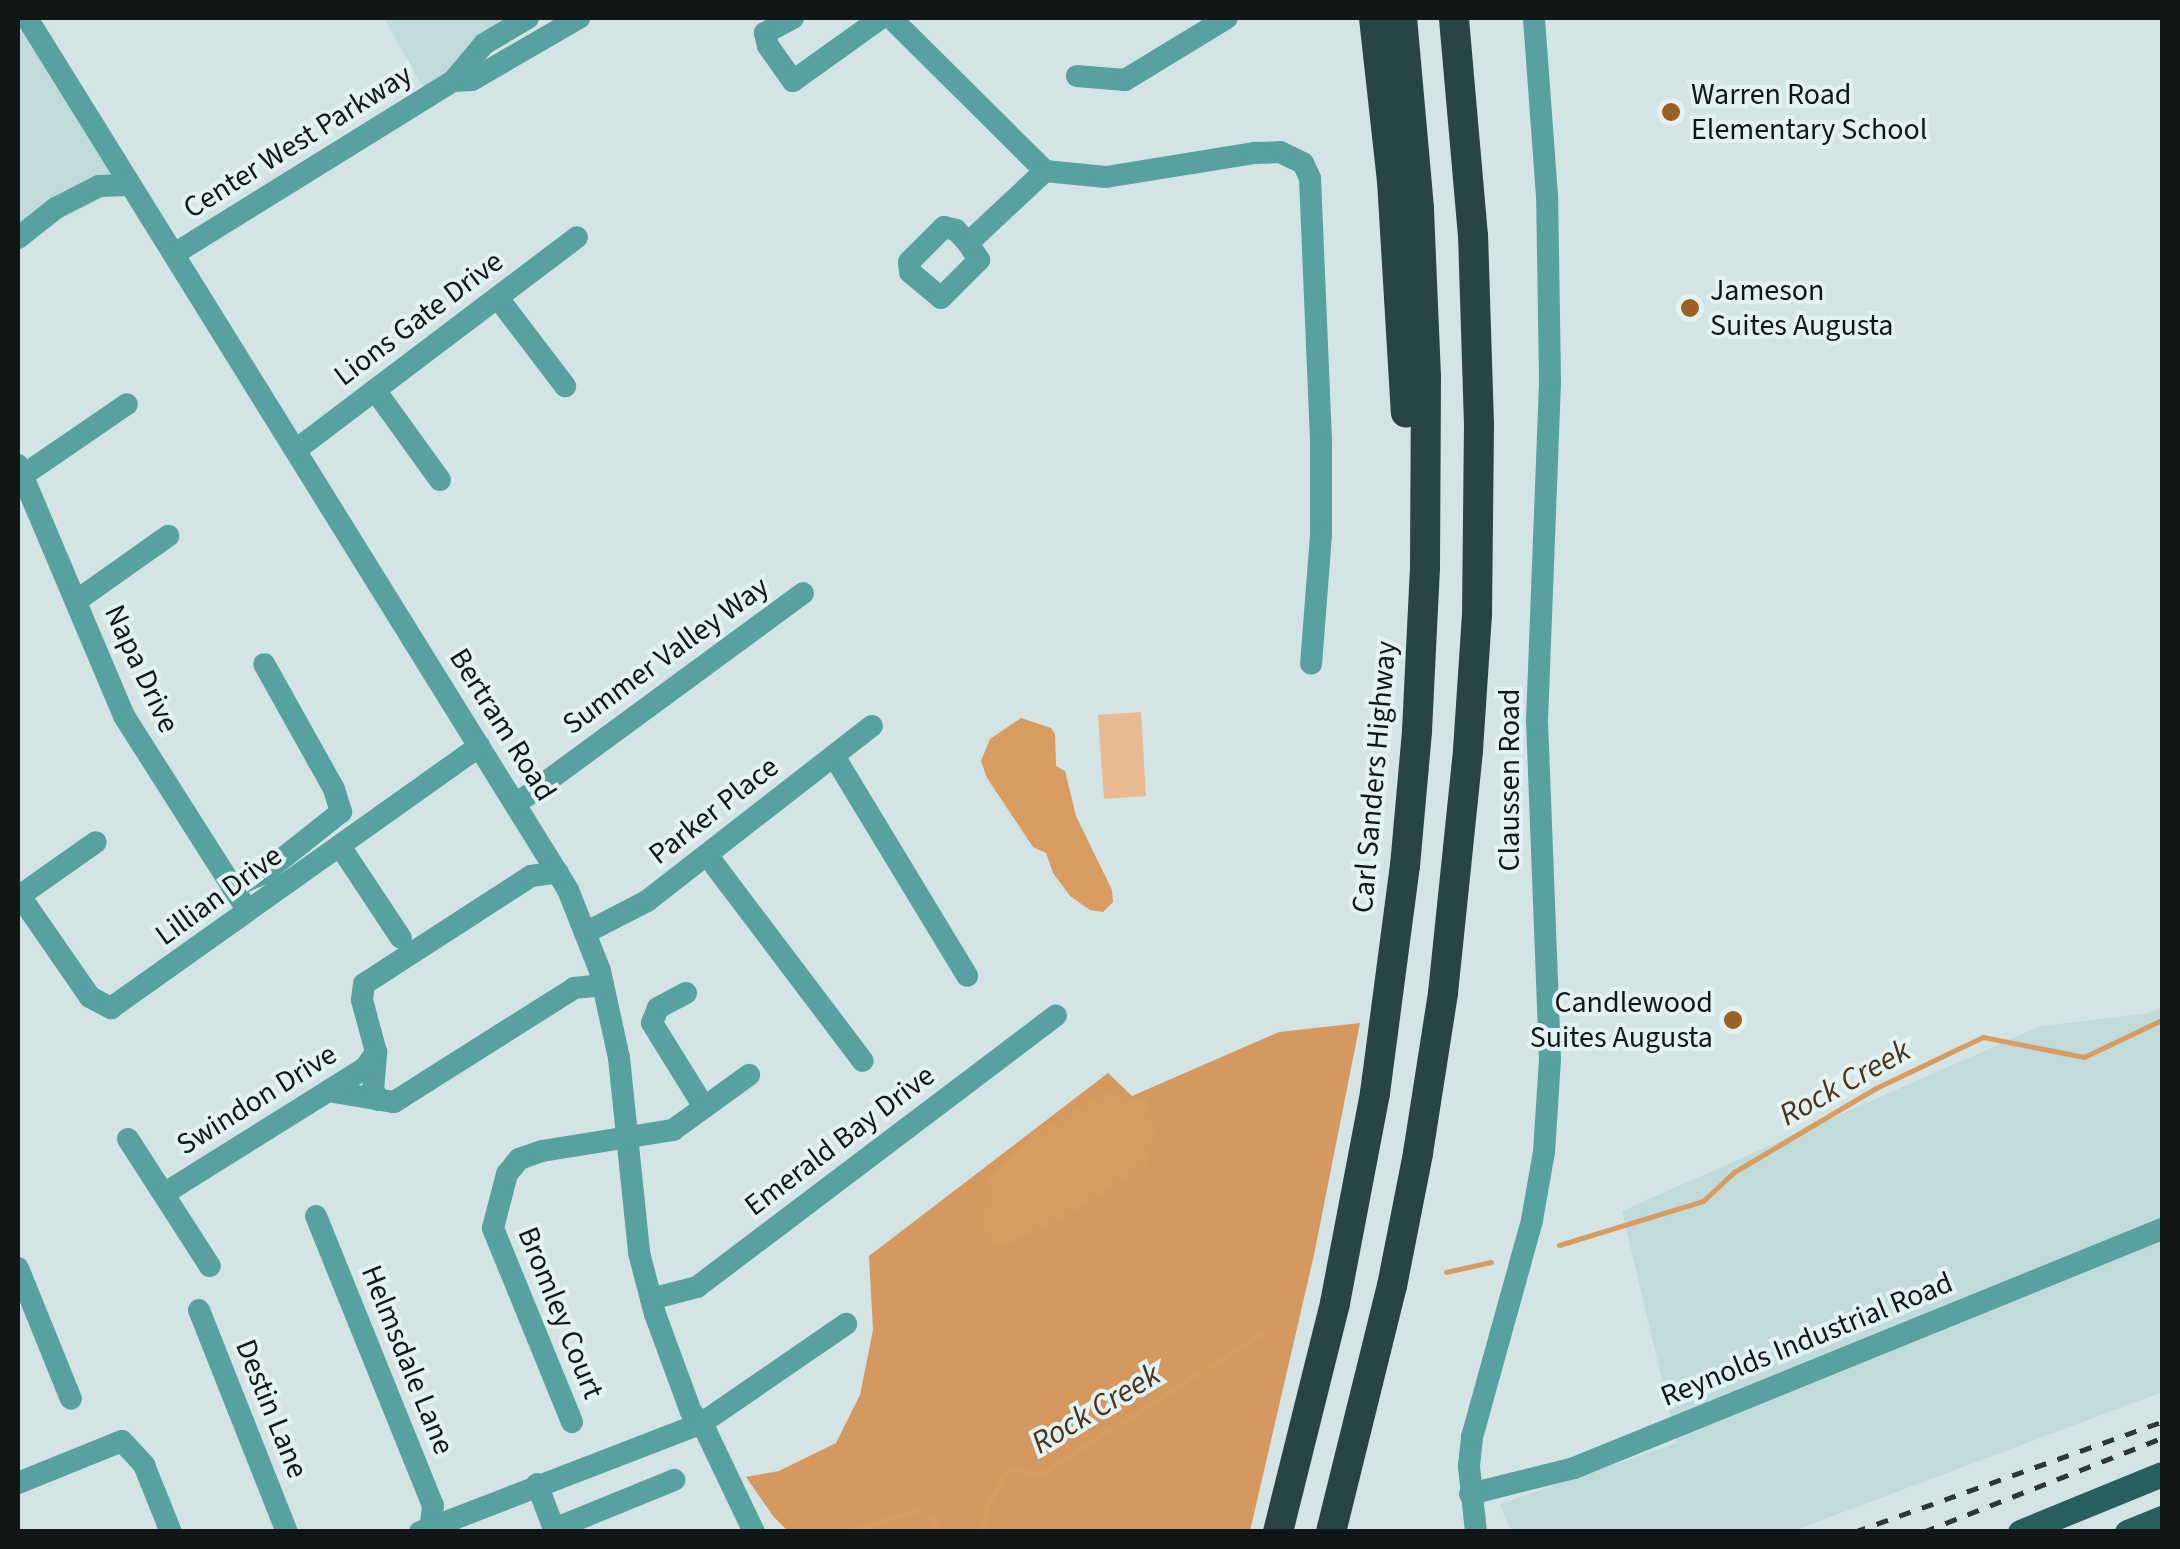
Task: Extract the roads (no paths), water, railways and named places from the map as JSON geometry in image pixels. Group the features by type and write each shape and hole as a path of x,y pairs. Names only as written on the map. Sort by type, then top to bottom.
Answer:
{"highway":[{"path":"1374,18 1392,180 1406,391 1406,601 1417,731"},
{"name":"Carl Sanders Highway","path":"1278,1532 1335,1303 1372,1110 1397,940 1417,731 1426,568 1426,395 1419,208 1402,18"},
{"path":"1352,1532 1379,1414 1392,1286 1445,976 1477,614 1477,344 1454,18"},
{"path":"1332,1532 1392,1286"}],"main road":[{"path":"2031,1529 2162,1474"},
{"path":"2127,1532 2154,1523"}],"street":[{"name":"Bertram Road","path":"27,18 558,872 603,985 620,1058 624,1140 639,1253 651,1299 691,1412 702,1423 754,1532"},
{"name":"Center West Parkway","path":"174,254 453,81 484,44 528,18"},
{"name":"Center West Parkway","path":"453,81 472,80 578,18"},
{"path":"794,18 765,33 768,46 793,81 881,18"},
{"path":"891,18 1045,171 1106,177 1280,152 1303,163 1310,178 1321,425 1321,535 1311,664"},
{"path":"1077,76 1125,80 1226,18"},
{"name":"Claussen Road","path":"1476,1532 1470,1494 1477,1412 1539,1188 1549,1085 1537,721 1548,460 1548,274 1534,18"},
{"path":"968,244 1045,171"},
{"path":"18,238 56,208 99,186 129,185"},
{"name":"Lions Gate Drive","path":"297,448 577,237"},
{"path":"498,298 565,386"},
{"path":"375,390 440,480"},
{"path":"20,470 128,404"},
{"name":"Napa Drive","path":"20,470 124,716 236,893 341,812 334,788 264,664"},
{"path":"76,601 168,536"},
{"name":"Summer Valley Way","path":"516,804 804,593"},
{"name":"Parker Place","path":"585,933 647,901 872,726"},
{"name":"Lillian Drive","path":"19,897 90,997 111,1008 479,746"},
{"path":"834,756 968,976"},
{"path":"19,897 96,842"},
{"path":"340,846 401,938"},
{"path":"706,854 863,1061"},
{"path":"378,1100 373,1090 376,1052 362,1000 364,984 531,876 558,872"},
{"path":"328,1091 394,1102 574,988 603,985"},
{"path":"686,993 658,1008 652,1023 704,1107"},
{"name":"Emerald Bay Drive","path":"651,1299 698,1286 1056,1015"},
{"name":"Swindon Drive","path":"165,1193 364,1068 376,1052"},
{"path":"624,1140 672,1130 749,1075"},
{"path":"128,1139 210,1266"},
{"name":"Bromley Court","path":"572,1422 493,1228 495,1207 518,1160 542,1151 624,1140"},
{"name":"Helmsdale Lane","path":"316,1216 433,1505 426,1530"},
{"name":"Reynolds Industrial Road","path":"1470,1494 1574,1468 2162,1229"},
{"path":"18,1268 71,1400"},
{"name":"Destin Lane","path":"199,1310 287,1532"},
{"path":"426,1530 536,1484 702,1423 846,1324"},
{"path":"18,1483 122,1441 144,1465 171,1532"},
{"path":"536,1484 554,1529 674,1480"}],"waterway":[{"name":"Rock Creek","path":"1559,1245 1703,1201 1734,1172 1876,1088 1983,1037 2084,1057 2162,1020"},
{"name":"Rock Creek","path":"1446,1272 1491,1262"},
{"name":"Rock Creek","path":"982,1532 987,1505 1009,1468 1039,1475 1262,1333"},
{"name":"Rock Creek","path":"847,1532 916,1510 934,1520 937,1532"}],"railway":[{"path":"1854,1532 2162,1422"},
{"path":"1923,1532 2162,1438"}],"place":[{"name":"Warren Road Elementary School","path":"1671,112"},
{"name":"Jameson Suites Augusta","path":"1690,308"},
{"name":"Candlewood Suites Augusta","path":"1733,1020"}]}
